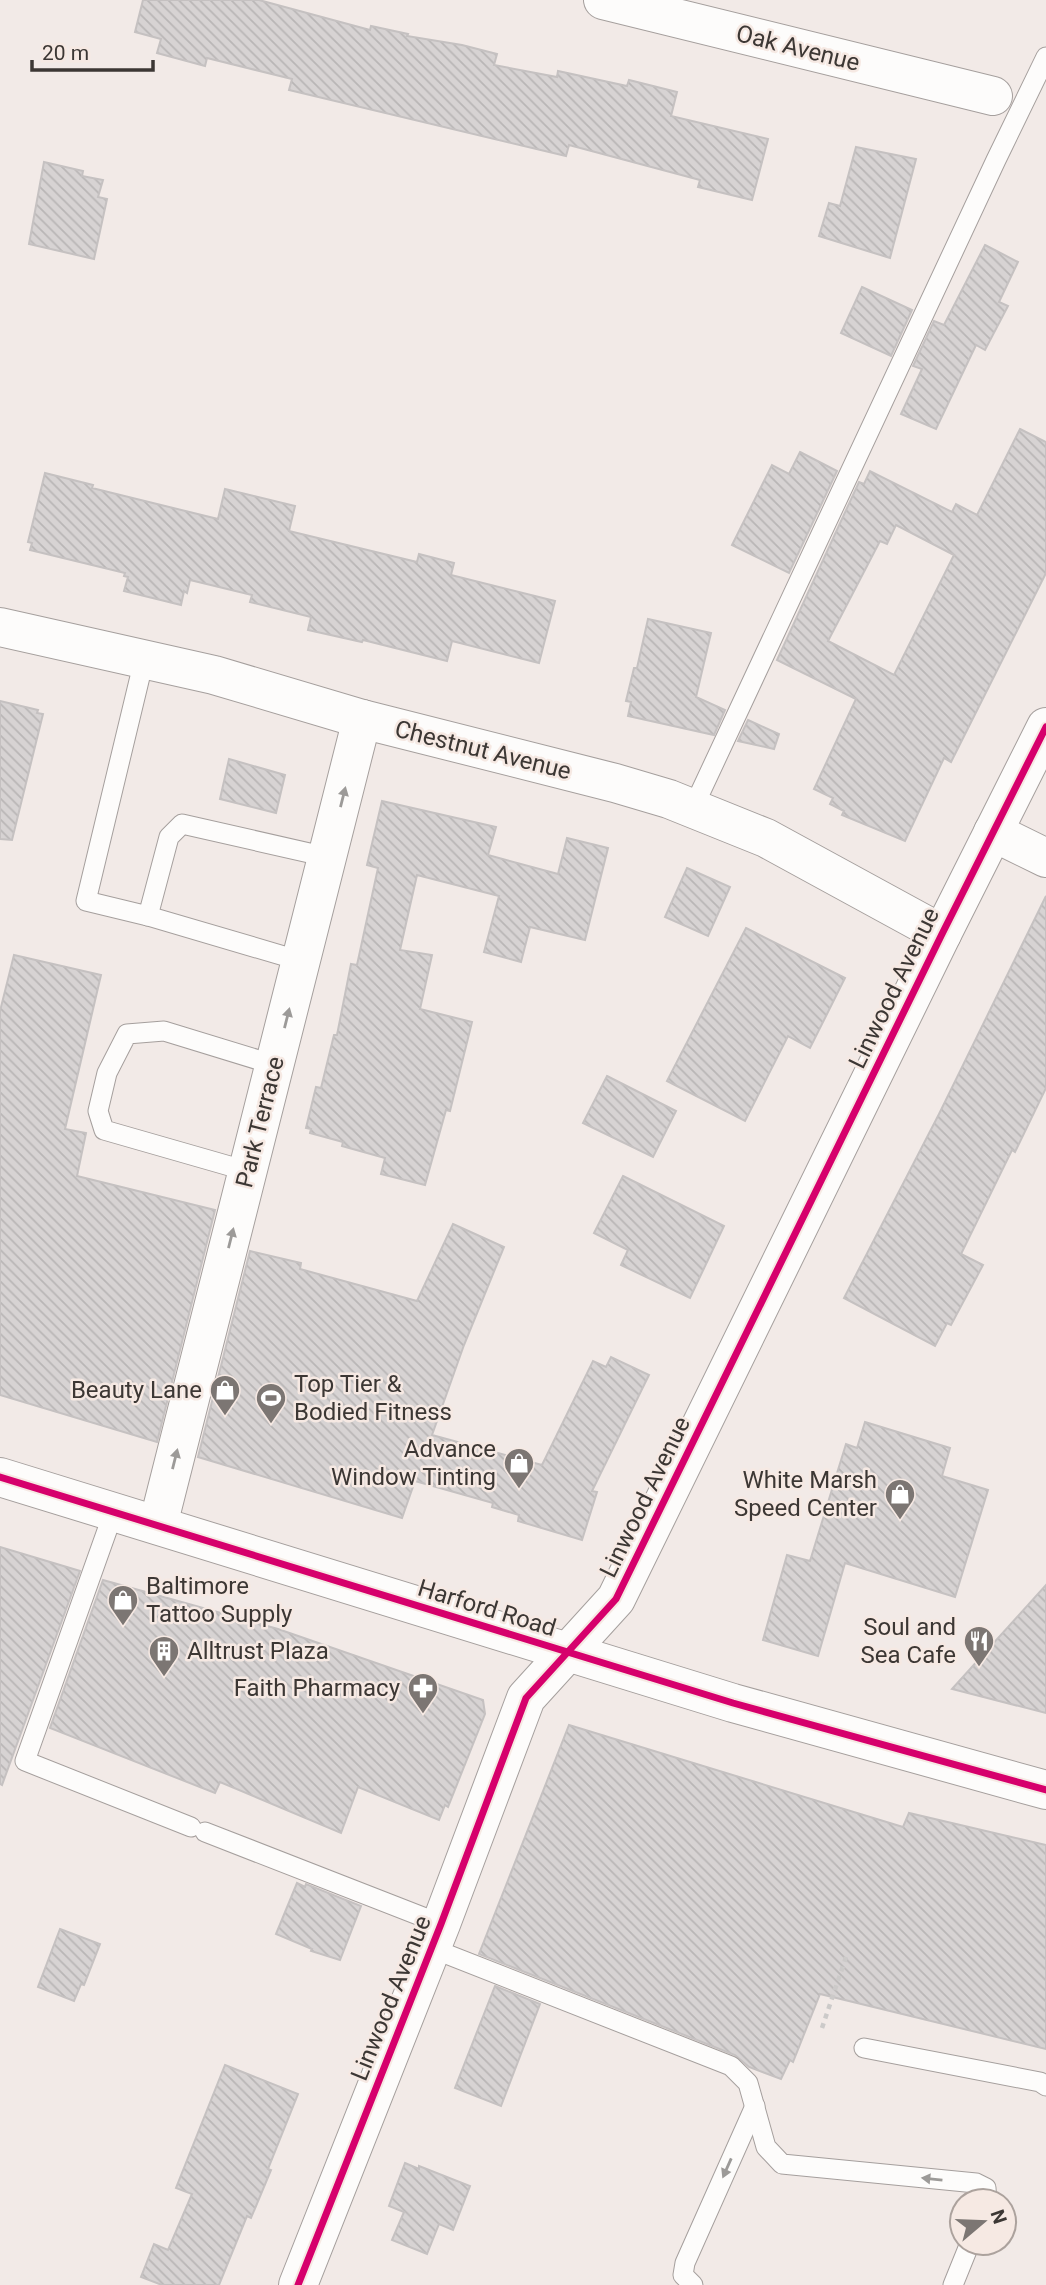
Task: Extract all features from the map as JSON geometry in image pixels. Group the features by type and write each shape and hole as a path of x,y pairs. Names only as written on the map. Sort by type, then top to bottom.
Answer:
{"street":[{"name":"Oak Avenue","path":"603,0 993,96"},
{"name":"Chestnut Avenue","path":"0,627 214,675 362,719 615,783 693,808 766,838 942,934"},
{"name":"Park Terrace","path":"158,1525 362,719"},
{"name":"Linwood Avenue","path":"298,2285 436,1936 526,1698 616,1600 1046,727"},
{"path":"993,832 1046,858"},
{"name":"Harford Road","path":"0,1476 567,1653 771,1714 1046,1790"}],"lane":[{"path":"693,808 1046,57"},
{"path":"144,660 86,901 148,916 301,961"},
{"path":"148,916 169,837 182,824 327,858"},
{"path":"247,1171 104,1130 98,1111 107,1073 127,1034 164,1031 275,1065"},
{"path":"114,1511 24,1761 198,1830 731,2066 748,2083 766,2147 782,2164 976,2183 983,2187"},
{"path":"864,2048 1040,2082 1046,2086"},
{"path":"693,2285 683,2275 685,2263 755,2106"},
{"path":"953,2285 964,2257"}],"path":[{"path":"822,2028 847,1954"}],"building":[{"path":"143,0 259,0 370,30 371,26 497,54 494,65 557,77 558,71 627,86 629,80 677,92 671,116 768,139 752,200 698,187 700,180 569,145 566,156 289,90 292,79 207,58 205,66 157,53 161,39 135,32"},
{"path":"856,147 916,159 890,258 819,236 829,203 840,206"},
{"path":"44,162 83,171 82,176 103,180 98,197 107,199 94,259 29,244"},
{"path":"985,245 1018,262 999,302 1008,306 985,350 976,345 936,429 901,414 922,369 913,366 934,321 944,325"},
{"path":"862,287 912,310 891,356 841,333"},
{"path":"1020,429 1046,442 1046,573 951,762 944,758 905,841 842,815 844,811 830,804 833,798 814,789 856,699 777,660 859,482 864,484 870,471 952,512 956,504 977,515","holes":["896,525 954,555 894,675 828,641 880,541 887,544"]},
{"path":"800,452 837,471 789,573 732,545 772,465 789,474"},
{"path":"45,473 93,485 92,488 218,519 225,489 295,506 289,531 417,562 419,554 454,563 451,575 555,601 539,663 452,641 447,661 363,640 362,642 308,630 311,617 250,602 252,595 190,580 181,605 124,591 128,577 124,576 125,573 30,550 32,543 28,542"},
{"path":"648,619 711,633 696,697 725,710 714,735 628,716 631,702 626,701"},
{"path":"0,701 38,710 37,713 43,714 12,840 0,839"},
{"path":"748,720 779,734 774,749 738,741"},
{"path":"229,759 285,775 276,813 220,799"},
{"path":"382,801 496,827 488,855 558,874 567,838 608,848 585,940 530,927 521,962 484,952 499,896 417,875 400,950 432,955 420,1009 472,1022 450,1111 446,1110 425,1185 381,1174 385,1158 342,1146 343,1142 310,1133 311,1129 306,1128 316,1087 321,1088 334,1035 337,1035 351,964 357,965 378,868 367,865"},
{"path":"687,868 730,887 708,936 665,917"},
{"path":"1046,896 1046,1088 961,1254 983,1265 951,1325 947,1323 935,1346 844,1298 939,1114"},
{"path":"746,928 845,978 810,1048 788,1036 745,1121 667,1081"},
{"path":"14,955 101,975 65,1129 86,1133 77,1176 215,1210 157,1442 0,1395 0,1011"},
{"path":"607,1076 676,1111 653,1157 583,1123"},
{"path":"623,1176 724,1226 690,1298 621,1265 628,1250 594,1233"},
{"path":"453,1224 504,1247 464,1345 432,1435 542,1465 593,1361 606,1367 611,1357 649,1375 592,1491 597,1492 582,1540 518,1521 519,1515 492,1507 493,1503 415,1481 402,1518 198,1457 250,1251 301,1263 300,1269 417,1301"},
{"name":"White Marsh Speed Center","path":"865,1422 950,1448 942,1476 988,1490 955,1597 845,1563 818,1656 763,1640 787,1555 810,1561 846,1444 857,1448"},
{"path":"0,1547 80,1571 2,1785 0,1784"},
{"path":"103,1580 278,1629 483,1700 485,1714 448,1807 445,1805 439,1820 358,1787 341,1833 220,1782 215,1793 50,1728"},
{"path":"1046,1585 1046,1713 952,1689"},
{"path":"569,1725 903,1827 909,1813 1046,1845 1046,2049 820,1994 793,2062 790,2060 781,2079 749,2067 735,2055 479,1954"},
{"path":"297,1883 305,1887 306,1884 361,1906 340,1960 311,1951 312,1949 276,1934"},
{"path":"60,1929 100,1944 84,1985 81,1984 74,2001 38,1987"},
{"path":"495,1986 540,2004 501,2106 455,2088"},
{"path":"225,2065 298,2094 268,2169 271,2170 251,2218 247,2216 219,2285 162,2285 141,2277 154,2244 168,2250 192,2194 176,2188"},
{"path":"405,2163 470,2186 453,2230 439,2224 427,2254 392,2240 404,2212 389,2206"}],"cycle path":[{"path":"298,2285 441,1924 526,1698 616,1599 1046,727"},
{"path":"0,1477 733,1703 1046,1790"}],"place":[{"name":"Beauty Lane","path":"225,1417"},
{"name":"Top Tier & Bodied Fitness","path":"271,1425"},
{"name":"Advance Window Tinting","path":"519,1490"},
{"name":"White Marsh Speed Center","path":"900,1521"},
{"name":"Baltimore Tattoo Supply","path":"123,1627"},
{"name":"Soul and Sea Cafe","path":"979,1668"},
{"name":"Alltrust Plaza","path":"164,1678"},
{"name":"Faith Pharmacy","path":"423,1715"}]}
